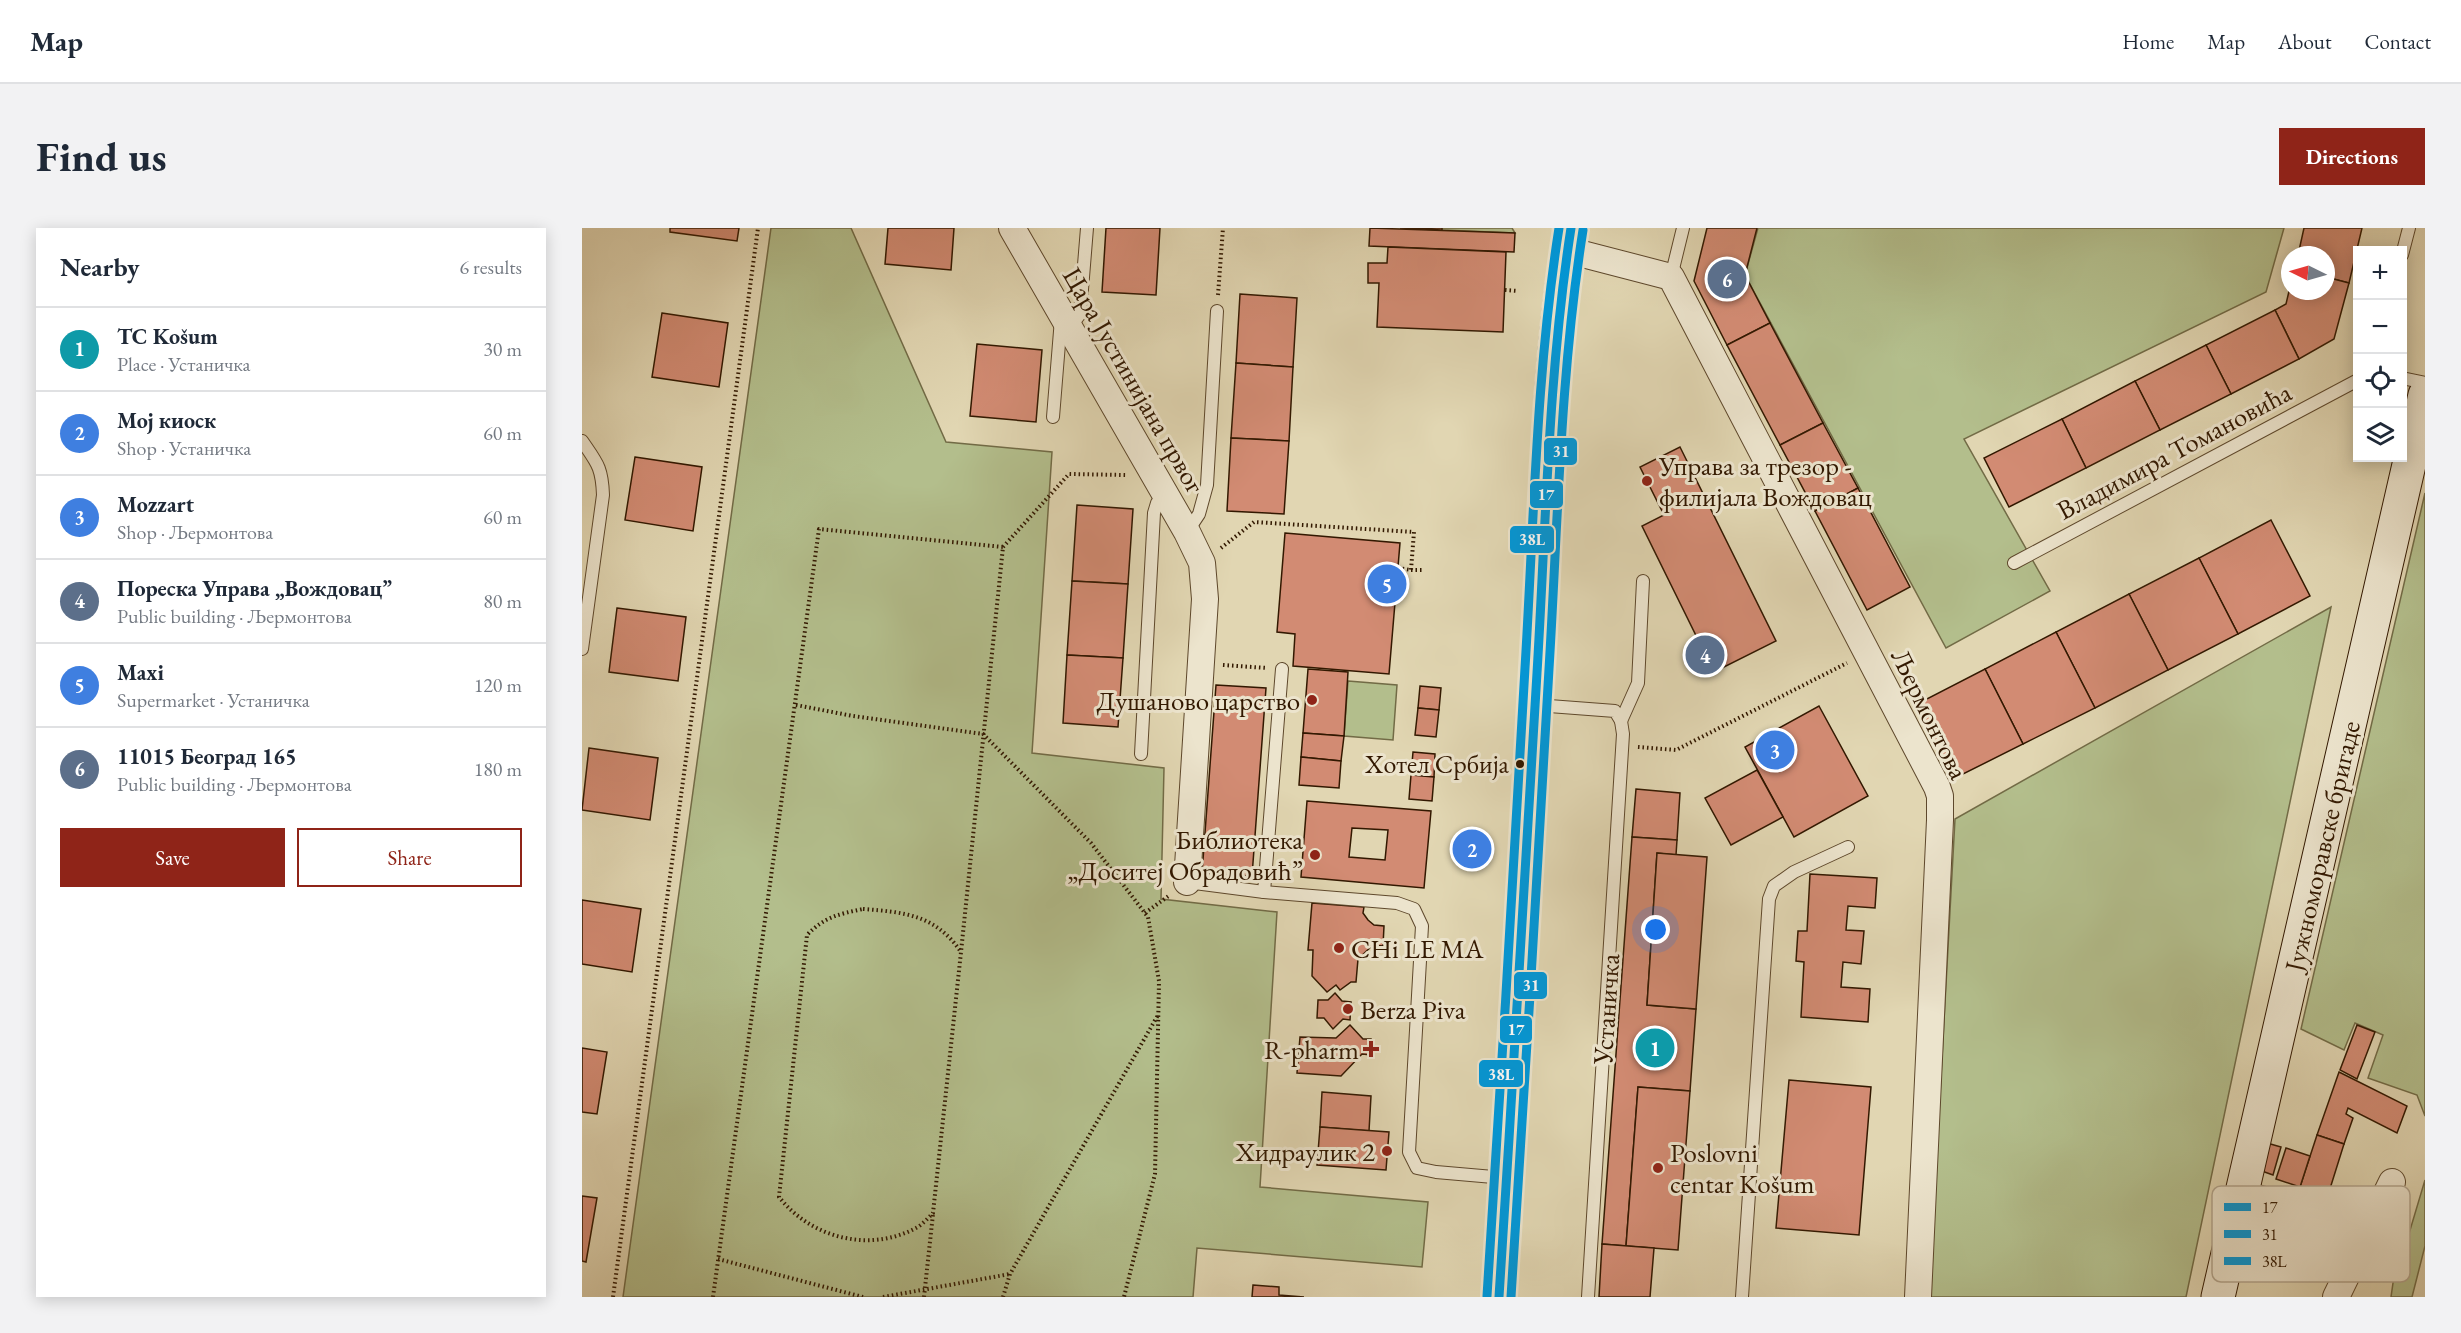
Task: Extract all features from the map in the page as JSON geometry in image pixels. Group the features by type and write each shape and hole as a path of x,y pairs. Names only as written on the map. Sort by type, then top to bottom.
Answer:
{"main road":[{"path":"1499,1297 1553,367 1564,235"},
{"name":"Јужноморавске бригаде","path":"2244,1186 2425,394"},
{"name":"Јужноморавске бригаде","path":"2218,1297 2221,1282"}],"street":[{"name":"Цара Јустинијана првог","path":"1012,228 1166,493 1202,563"},
{"path":"1564,235 1613,260 1671,277"},
{"name":"Љермонтова","path":"1671,277 1940,796 1941,820 1918,1297"},
{"path":"1187,882 1202,663 1205,599 1202,563"},
{"path":"2390,1186 2392,1182"},
{"path":"2336,1297 2343,1282"}],"lane":[{"path":"1053,417 1065,320 1080,314 1088,228"},
{"path":"1671,277 1683,228"},
{"path":"2405,246 2409,228"},
{"path":"1187,532 1199,514 1207,485 1217,311"},
{"path":"2407,379 2425,383"},
{"name":"Владимира Томановића","path":"2014,563 2353,383"},
{"path":"582,441 596,458 602,478 603,495 582,648"},
{"path":"1141,754 1154,513 1157,503 1166,493"},
{"name":"Устаничка","path":"1588,1297 1622,746 1621,721 1638,683 1643,581"},
{"path":"1264,892 1282,669"},
{"path":"1535,705 1615,711 1621,721"},
{"path":"1742,1297 1769,899 1774,886 1794,872 1848,847"},
{"path":"1187,882 1264,892 1397,903 1414,909 1422,926 1409,1152 1417,1168 1506,1179"}],"path":[{"path":"613,1297 758,228"},
{"path":"1217,311 1223,228"},
{"path":"1505,290 1518,291"},
{"path":"924,1297 1003,547 1069,474 1123,476"},
{"path":"1202,563 1254,522 1414,532 1411,570"},
{"path":"713,1297 819,529 1003,547"},
{"path":"1398,568 1423,570"},
{"path":"1622,746 1676,750 1866,653"},
{"path":"1202,663 1282,669"},
{"path":"796,705 853,716 983,734 1091,843 1148,917 1159,981 1155,1174 1124,1297"},
{"path":"933,1214 917,1228 895,1236 876,1241 852,1239 829,1235 812,1227 792,1213 779,1197 807,935 819,922 863,909 909,915 950,934 961,952"},
{"path":"1003,1297 1010,1274 1158,1014"},
{"path":"718,1259 863,1297"},
{"path":"883,1297 1010,1274"}],"green space":[{"path":"771,228 851,228 946,442 1052,452 1032,753 1164,768 1161,899 1277,912 1260,1187 1428,1202 1422,1267 1197,1248 1193,1297 623,1297"},
{"path":"1442,228 1512,228 1515,233 1442,230"},
{"path":"1758,228 2284,228 2266,292 1964,439 2050,591 1946,648 1745,275"},
{"path":"2425,493 2425,1116 2417,1095 2368,1078 2383,1035 2355,1023 2344,1050 2301,1029"},
{"path":"2331,607 2186,1297 1929,1297 1955,819"},
{"path":"1348,681 1397,685 1393,740 1344,736"},
{"path":"2425,1180 2425,1246 2412,1297 2391,1297 2393,1282 2410,1282 2410,1230"}],"building":[{"path":"670,228 739,228 737,241 670,232"},
{"path":"888,228 954,228 951,270 885,264"},
{"path":"1106,228 1160,228 1156,295 1102,292"},
{"path":"1370,228 1515,233 1514,252 1369,246"},
{"path":"1400,228 1442,228 1442,230"},
{"path":"1707,228 1757,228 1745,275 1770,323 1727,345 1694,281"},
{"path":"2304,228 2362,228 2358,246 2353,246 2353,266 2349,283 2335,279 2335,246 2300,246"},
{"path":"1388,247 1506,252 1503,332 1377,327 1379,283 1368,283 1368,263 1387,263"},
{"path":"2335,279 2349,283 2334,339 2299,359 2275,310 2286,304 2287,300 2335,300"},
{"path":"1240,294 1297,298 1293,367 1236,363"},
{"path":"2275,310 2299,359 2231,394 2206,345"},
{"path":"662,313 728,323 719,387 652,377"},
{"path":"1770,323 1823,423 1780,445 1727,345"},
{"path":"977,344 1042,350 1036,422 970,416"},
{"path":"2206,345 2231,394 2160,430 2135,381"},
{"path":"1236,363 1293,367 1289,441 1231,438"},
{"path":"2135,381 2160,430 2086,468 2062,419"},
{"path":"2062,419 2086,468 2009,507 1984,458"},
{"path":"1823,423 1858,488 1815,511 1780,445"},
{"path":"1231,438 1289,441 1284,514 1227,511"},
{"path":"1680,447 1776,641 1714,672 1642,526 1664,515 1640,467"},
{"path":"635,457 702,467 693,531 625,520"},
{"path":"1858,488 1910,587 1867,610 1815,511"},
{"path":"1077,505 1133,509 1128,584 1072,581"},
{"path":"2271,520 2310,596 2238,634 2199,558"},
{"path":"1285,533 1400,543 1389,674 1293,666 1295,634 1277,632"},
{"path":"2199,558 2238,634 2168,670 2129,594"},
{"path":"1072,581 1128,584 1123,658 1067,655"},
{"path":"2129,594 2168,670 2095,708 2056,632"},
{"path":"617,608 686,617 678,681 609,672"},
{"path":"2056,632 2095,708 2023,744 1985,669"},
{"path":"1067,655 1123,658 1118,727 1063,723"},
{"path":"1308,669 1348,672 1344,736 1303,733"},
{"path":"1985,669 2023,744 1953,779 1917,704"},
{"path":"1216,685 1266,688 1252,876 1202,873"},
{"path":"1420,686 1441,688 1439,710 1418,708"},
{"path":"1819,706 1868,796 1794,837 1745,747"},
{"path":"1418,708 1439,710 1436,737 1415,735"},
{"path":"1303,733 1344,736 1341,761 1301,757"},
{"path":"589,748 658,758 650,820 582,810"},
{"path":"1413,752 1435,754 1434,777 1411,775"},
{"path":"1301,757 1341,761 1339,788 1299,785"},
{"path":"1757,770 1783,817 1731,845 1705,798"},
{"path":"1411,775 1434,777 1432,801 1409,799"},
{"path":"1636,789 1680,793 1677,840 1632,837"},
{"path":"1307,801 1431,811 1424,888 1301,877","holes":["1352,828 1388,830 1385,860 1349,857"]},
{"path":"1632,837 1677,840 1676,855 1657,853 1647,1005 1696,1009 1690,1091 1638,1087 1626,1246 1602,1244"},
{"path":"1657,853 1707,857 1696,1009 1647,1005"},
{"path":"1810,874 1877,878 1875,908 1848,906 1846,930 1864,931 1861,964 1843,962 1841,987 1870,989 1868,1022 1801,1017 1804,962 1796,961 1798,931 1807,931"},
{"path":"582,900 641,909 632,972 582,964"},
{"name":"CHi LE MA","path":"1312,903 1364,907 1363,913 1368,920 1374,925 1384,926 1383,946 1373,945 1358,959 1356,982 1351,982 1340,990 1336,985 1327,992 1312,976 1313,950 1308,950"},
{"path":"1335,993 1342,1001 1351,1002 1350,1020 1343,1019 1333,1029 1324,1018 1317,1018 1318,1000 1328,1000"},
{"path":"1350,1025 1363,1039 1371,1039 1371,1055 1362,1054 1341,1076 1297,1073 1300,1037 1336,1038"},
{"path":"2357,1025 2375,1032 2357,1079 2340,1070"},
{"path":"582,1048 607,1052 597,1114 582,1112"},
{"path":"2339,1072 2407,1106 2397,1133 2348,1108 2346,1114 2353,1118 2344,1144 2317,1135"},
{"path":"1789,1080 1871,1087 1859,1235 1776,1228"},
{"name":"Poslovni centar Košum","path":"1638,1087 1690,1091 1678,1250 1626,1246"},
{"path":"1322,1092 1371,1096 1369,1131 1320,1127"},
{"path":"1320,1127 1389,1132 1386,1170 1317,1165"},
{"path":"2317,1135 2344,1144 2331,1186 2300,1186"},
{"path":"2267,1143 2281,1147 2273,1175 2259,1170"},
{"path":"2286,1148 2310,1156 2300,1186 2276,1179"},
{"path":"582,1196 597,1198 586,1262 582,1261"},
{"path":"1602,1244 1654,1248 1650,1297 1599,1297"},
{"path":"1253,1285 1279,1287 1279,1295 1304,1297 1252,1297"}],"transit line":[{"name":"38L","path":"1487,1296 1537,448 1545,338 1559,228"},
{"name":"17","path":"1499,1297 1549,450 1557,339 1571,228"},
{"name":"31","path":"1511,1297 1561,449 1569,339 1583,230"}],"place":[{"name":"11015 Београд 165","path":"1727,279"},
{"name":"Управа за трезор - филијала Вождовац","path":"1647,481"},
{"name":"Maxi","path":"1387,584"},
{"name":"Пореска Управа „Вождовац”","path":"1705,655"},
{"name":"Душаново царство","path":"1312,700"},
{"name":"Mozzart","path":"1775,750"},
{"name":"Хотел Србија","path":"1520,764"},
{"name":"Мој киоск","path":"1472,849"},
{"name":"Библиотека „Доситеј Обрадовић”","path":"1315,855"},
{"name":"CHi LE MA","path":"1339,948"},
{"name":"Berza Piva","path":"1348,1009"},
{"name":"TC Košum","path":"1655,1048"},
{"name":"R-pharm","path":"1371,1049"},
{"name":"Хидраулик 2","path":"1387,1151"},
{"name":"Poslovni centar Košum","path":"1658,1168"}]}
